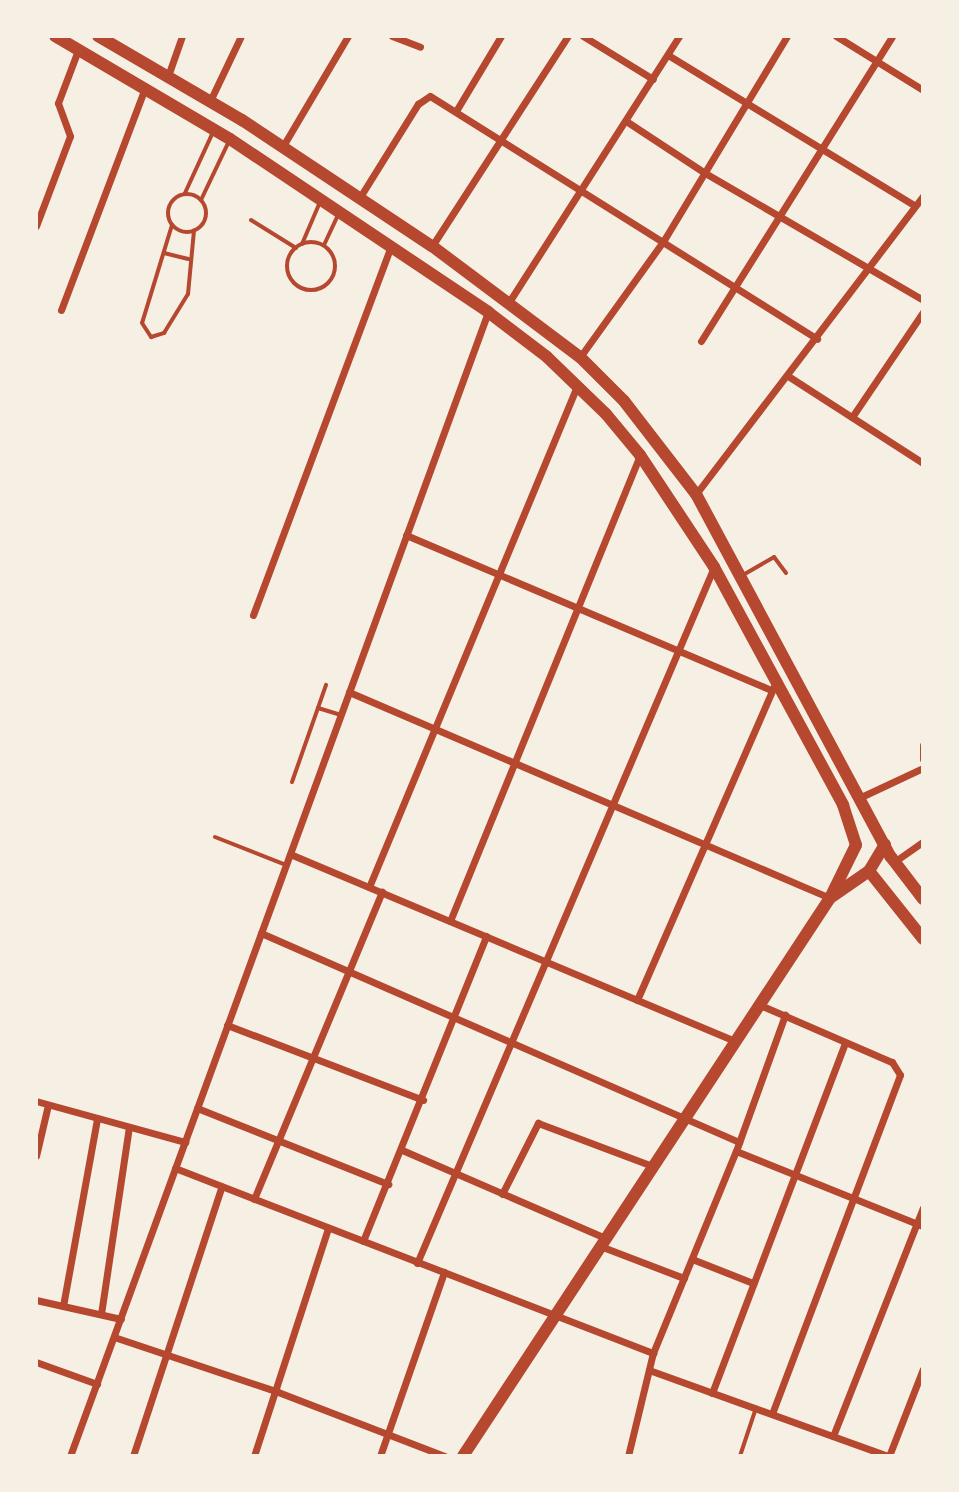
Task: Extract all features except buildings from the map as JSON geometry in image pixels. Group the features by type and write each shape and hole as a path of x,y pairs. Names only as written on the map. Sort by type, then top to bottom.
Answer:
{"main road":[{"path":"55,36 230,139 340,212 488,312 578,384 640,455 714,567 768,662 775,684 854,831 853,856 830,898 732,1040 463,1456"},
{"path":"103,37 283,146 432,246 580,357 641,421 696,494 894,862 923,899"},
{"path":"230,139 242,120"},
{"path":"768,662 784,654"},
{"path":"830,898 869,871 885,844"},
{"path":"869,871 923,939"}],"street":[{"path":"168,76 182,36"},
{"path":"210,101 241,36"},
{"path":"283,146 348,36"},
{"path":"392,36 420,47"},
{"path":"456,111 501,36"},
{"path":"432,246 568,36"},
{"path":"583,36 653,79"},
{"path":"509,302 679,36"},
{"path":"580,357 664,240 787,36"},
{"path":"836,36 923,90"},
{"path":"701,341 892,36"},
{"path":"36,226 70,136 58,103 78,50"},
{"path":"668,55 915,206"},
{"path":"61,310 144,90"},
{"path":"360,197 423,98 430,96 664,240 817,339"},
{"path":"626,121 705,173 923,300"},
{"path":"696,494 923,196"},
{"path":"253,615 391,246"},
{"path":"70,1456 488,312"},
{"path":"852,417 923,312"},
{"path":"788,376 923,463"},
{"path":"369,887 578,384"},
{"path":"450,921 640,455"},
{"path":"406,535 676,649 775,684 637,1000"},
{"path":"417,1263 613,805 676,649 714,567"},
{"path":"349,692 830,898"},
{"path":"923,745 923,759"},
{"path":"861,797 923,768"},
{"path":"894,862 923,842"},
{"path":"290,854 732,1040"},
{"path":"254,1199 346,970 382,892"},
{"path":"261,933 739,1142"},
{"path":"363,1241 423,1100 486,936"},
{"path":"758,1004 892,1062 900,1075 772,1414"},
{"path":"628,1456 653,1353 736,1151 785,1015"},
{"path":"227,1025 423,1100"},
{"path":"712,1393 845,1042"},
{"path":"36,1101 185,1142"},
{"path":"36,1156 48,1105"},
{"path":"197,1108 388,1184"},
{"path":"63,1306 97,1118"},
{"path":"502,1194 538,1123 650,1165"},
{"path":"101,1314 129,1127"},
{"path":"402,1150 684,1278"},
{"path":"736,1151 920,1224"},
{"path":"175,1168 653,1353"},
{"path":"133,1456 222,1186"},
{"path":"833,1436 920,1224 923,1208"},
{"path":"254,1456 278,1392 328,1228"},
{"path":"692,1259 753,1283"},
{"path":"380,1456 444,1272"},
{"path":"36,1300 121,1319"},
{"path":"114,1337 278,1392 445,1456"},
{"path":"36,1362 97,1384"},
{"path":"649,1370 889,1456 923,1369"}],"lane":[{"path":"214,130 185,193 171,203 172,225 142,323 151,337 164,333 188,294 188,259 194,230 205,217 201,200 230,139"},
{"path":"185,193 201,200"},
{"path":"302,244 324,245 333,256 334,271 327,284 313,290 299,286 289,275 288,260 302,244 321,200"},
{"path":"324,245 340,212"},
{"path":"251,220 296,248"},
{"path":"172,225 194,230"},
{"path":"164,253 188,259"},
{"path":"741,576 774,557 786,573"},
{"path":"292,782 326,685"},
{"path":"318,708 341,715"},
{"path":"215,837 286,865"},
{"path":"740,1456 756,1408"}]}
